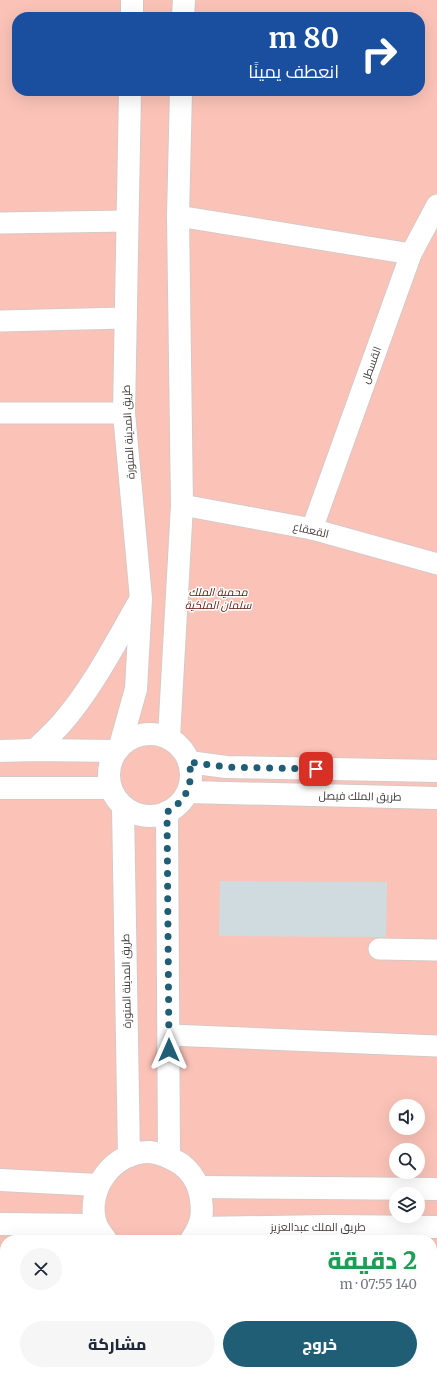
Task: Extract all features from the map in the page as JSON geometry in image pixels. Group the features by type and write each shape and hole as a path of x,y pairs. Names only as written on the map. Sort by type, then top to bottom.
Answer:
{"main road":[{"path":"132,0 132,12"},
{"path":"183,12 184,0"},
{"name":"طريق المدينة المنورة","path":"118,748 136,690 141,599 124,413 130,96"},
{"path":"169,737 182,505 178,216 181,96"},
{"path":"35,750 61,724 83,694 102,666 141,599"},
{"path":"143,734 156,734 169,737 178,744 189,762 191,777 188,792 176,807 167,812 156,816 144,816 133,813 123,807 115,798 110,788 108,776 110,763 118,748 130,738 143,734"},
{"path":"0,751 118,748"},
{"path":"189,762 226,767 437,771"},
{"path":"0,788 110,788"},
{"name":"طريق الملك فيصل","path":"188,792 437,798"},
{"name":"طريق المدينة المنورة","path":"123,807 129,1156"},
{"path":"167,812 169,1156"},
{"path":"0,1224 101,1233 93,1205 98,1185 111,1167 129,1156 149,1152 169,1156 187,1169 199,1187 203,1208 195,1234"},
{"path":"0,1180 98,1185"},
{"path":"199,1187 437,1189"},
{"name":"طريق الملك عبدالعزيز","path":"195,1234 328,1233 437,1227"}],"street":[{"name":"القسطل","path":"312,529 411,254 437,205"},
{"path":"178,216 411,254"},
{"path":"0,223 127,221"},
{"path":"0,321 126,318"},
{"path":"0,413 124,413"},
{"name":"القعقاع","path":"182,505 312,529 437,564"},
{"path":"378,949 437,950"},
{"path":"169,1035 437,1046"}],"green space":[{"name":"محمية الملك سلمان الملكية","path":"0,0 437,0 437,1235 0,1235"}],"building":[{"path":"220,881 387,882 386,937 219,936"}],"route":[{"path":"169,1050 167,812 176,807 188,792 191,782 189,762 226,767 316,769"}]}
